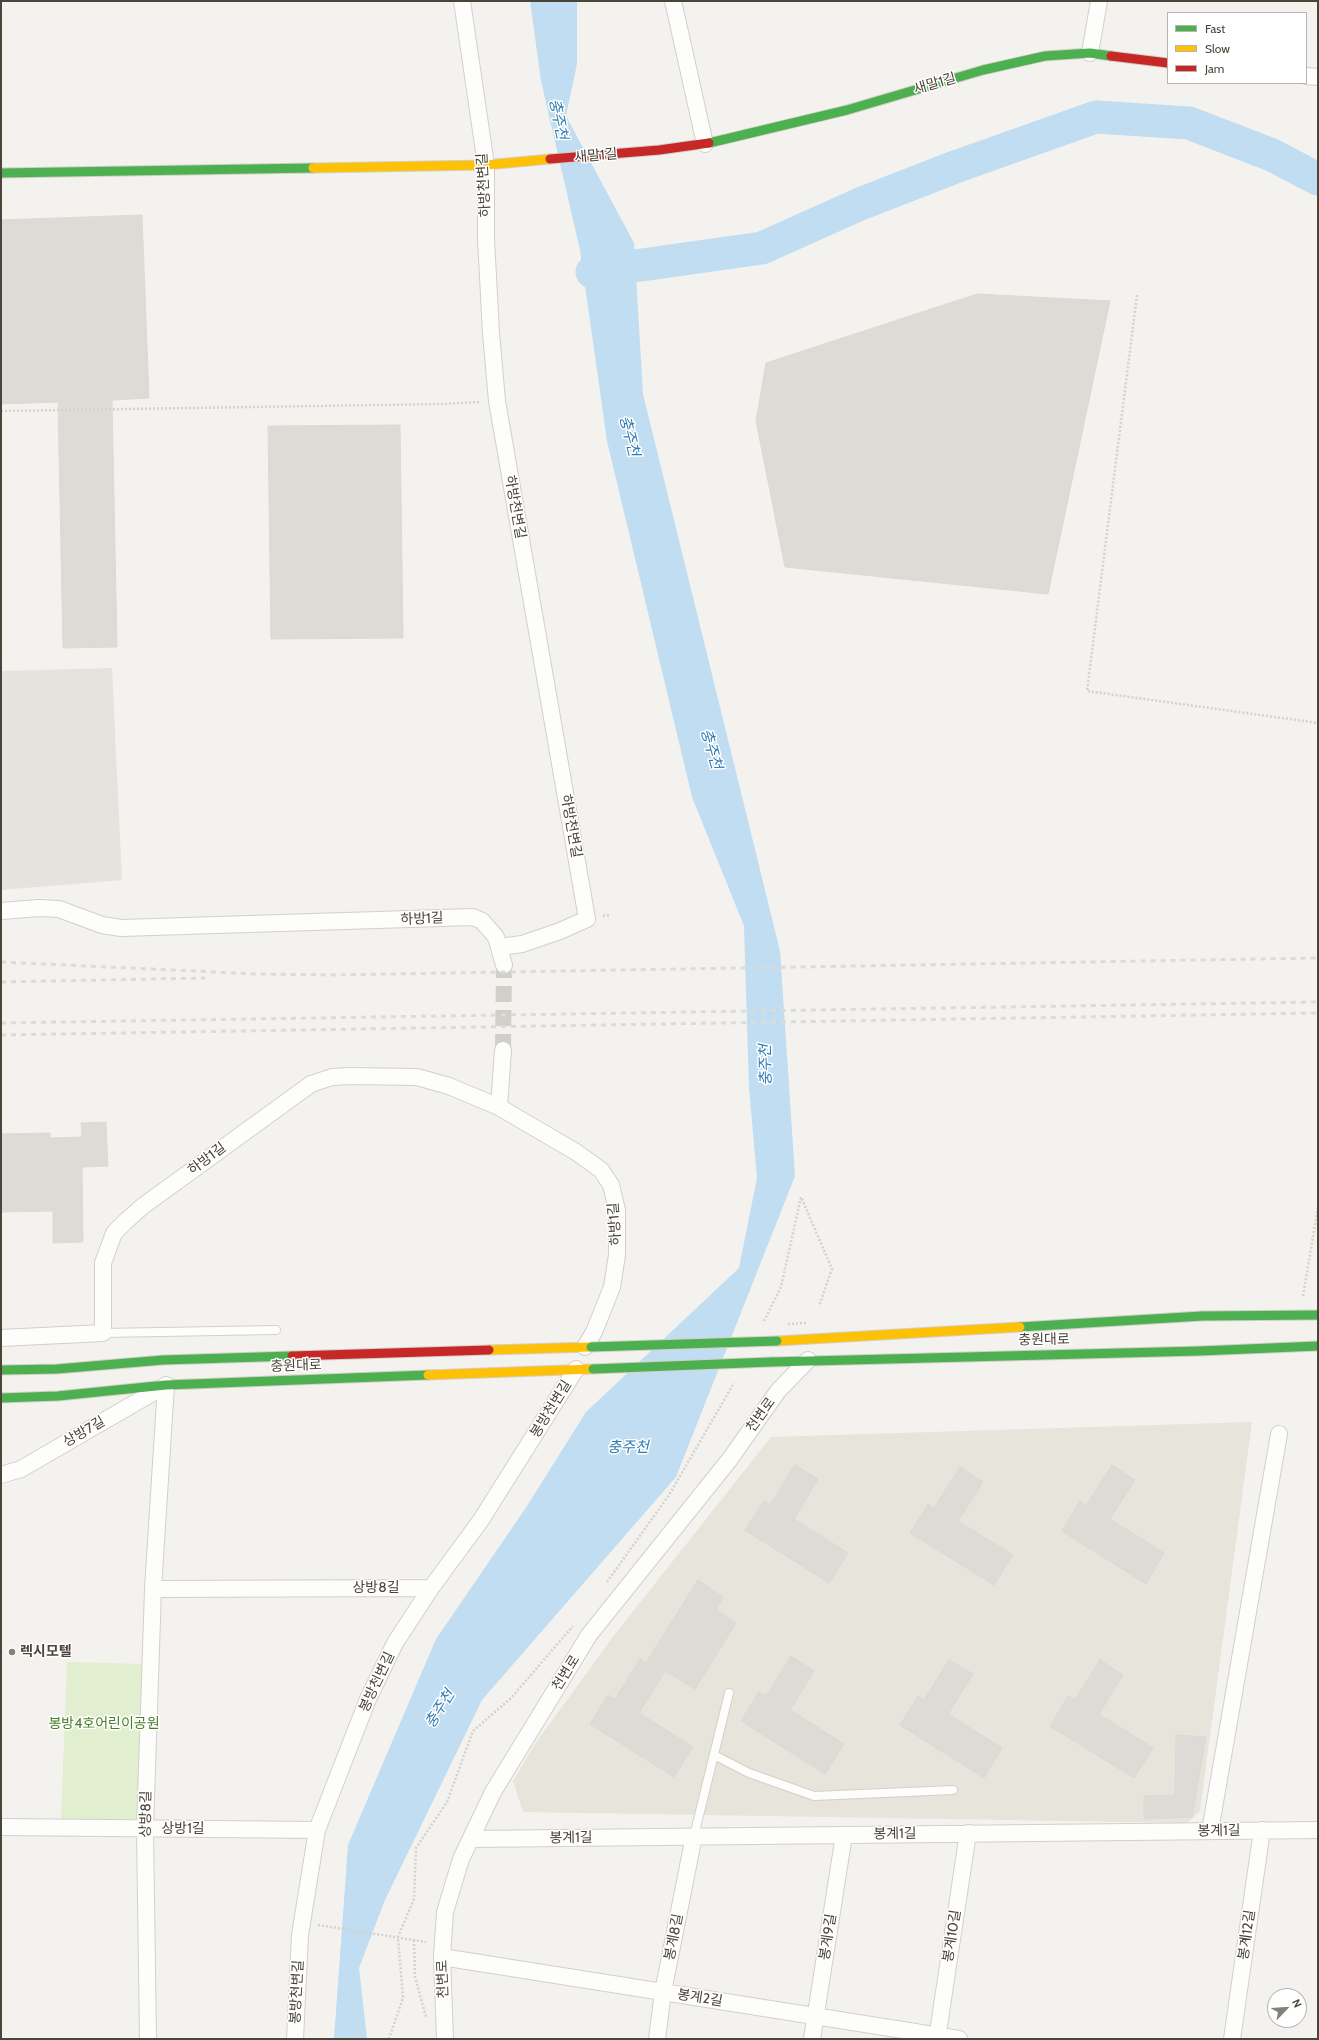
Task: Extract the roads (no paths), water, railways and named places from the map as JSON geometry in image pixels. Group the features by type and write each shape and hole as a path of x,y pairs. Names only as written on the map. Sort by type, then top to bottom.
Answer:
{"street":[{"name":"하방천변길","path":"462,1 486,165 488,263 497,401 587,918 522,944 500,947"},
{"path":"674,1 705,144"},
{"path":"1090,53 1099,1"},
{"name":"새말1길","path":"1,173 486,165 659,150 705,144 847,110 984,70 1045,56 1090,53 1167,63"},
{"path":"1307,76 1318,77"},
{"name":"하방1길","path":"1,911 39,908 59,909 102,925 121,928 473,917 482,921 496,937 504,965"},
{"path":"498,1107 503,1050"},
{"name":"하방1길","path":"103,1334 103,1263 114,1233 143,1206 311,1084 332,1077 417,1076 449,1086 498,1107 576,1152 601,1170 611,1185 617,1210 617,1256 612,1287 588,1347"},
{"name":"충원대로","path":"1,1370 57,1369 163,1360 777,1340 1202,1316 1318,1315"},
{"path":"1,1338 103,1334"},
{"name":"충원대로","path":"1,1398 58,1396 166,1385 808,1360 1200,1351 1318,1346"},
{"name":"천변로","path":"447,2037 442,1951 445,1912 462,1859 494,1792 589,1635 730,1458 778,1390 808,1360"},
{"name":"봉방천변길","path":"295,2039 300,1935 317,1830 368,1699 396,1642 431,1588 481,1520 576,1369"},
{"name":"상방7길","path":"1,1475 21,1469 166,1385"},
{"name":"상방8길","path":"148,2039 145,1829 153,1589 166,1385"},
{"path":"22,1406 58,1396"},
{"path":"1210,1831 1279,1434"},
{"name":"상방8길","path":"153,1589 431,1588"},
{"name":"상방1길","path":"1,1827 317,1830"},
{"name":"봉계12길","path":"1232,2039 1262,1830"},
{"name":"봉계1길","path":"471,1839 1318,1830"},
{"name":"봉계10길","path":"937,2037 968,1833"},
{"name":"봉계9길","path":"812,2039 844,1835"},
{"name":"봉계8길","path":"657,2039 663,1992 694,1836"},
{"name":"봉계2길","path":"442,1951 663,1992 937,2037 959,2039"}],"lane":[{"path":"103,1334 276,1330"},
{"path":"694,1836 730,1693"},
{"path":"714,1755 749,1773 814,1796 953,1790"}],"water":[{"name":"충주천","path":"530,1 577,1 577,64 566,116 634,243 643,394 780,951 795,1176 676,1477 482,1700 385,1900 359,1968 367,2039 334,2039 348,1845 436,1639 525,1509 586,1412 739,1268 757,1178 749,1088 744,926 692,797 607,441 580,250 541,81"}],"waterway":[{"path":"592,272 762,248 860,204 955,167 1096,117 1189,123 1272,155 1318,179"}],"tunnel":[{"path":"503,1050 504,965"}],"railway":[{"path":"1,962 258,974 332,975 1318,958"},
{"path":"1,982 205,978"},
{"path":"1,1023 1318,1002"},
{"path":"1,1035 1318,1013"}],"place":[{"name":"렉시모텔","path":"12,1652"}],"park label":[{"name":"봉방4호어린이공원","path":"104,1724"}]}
